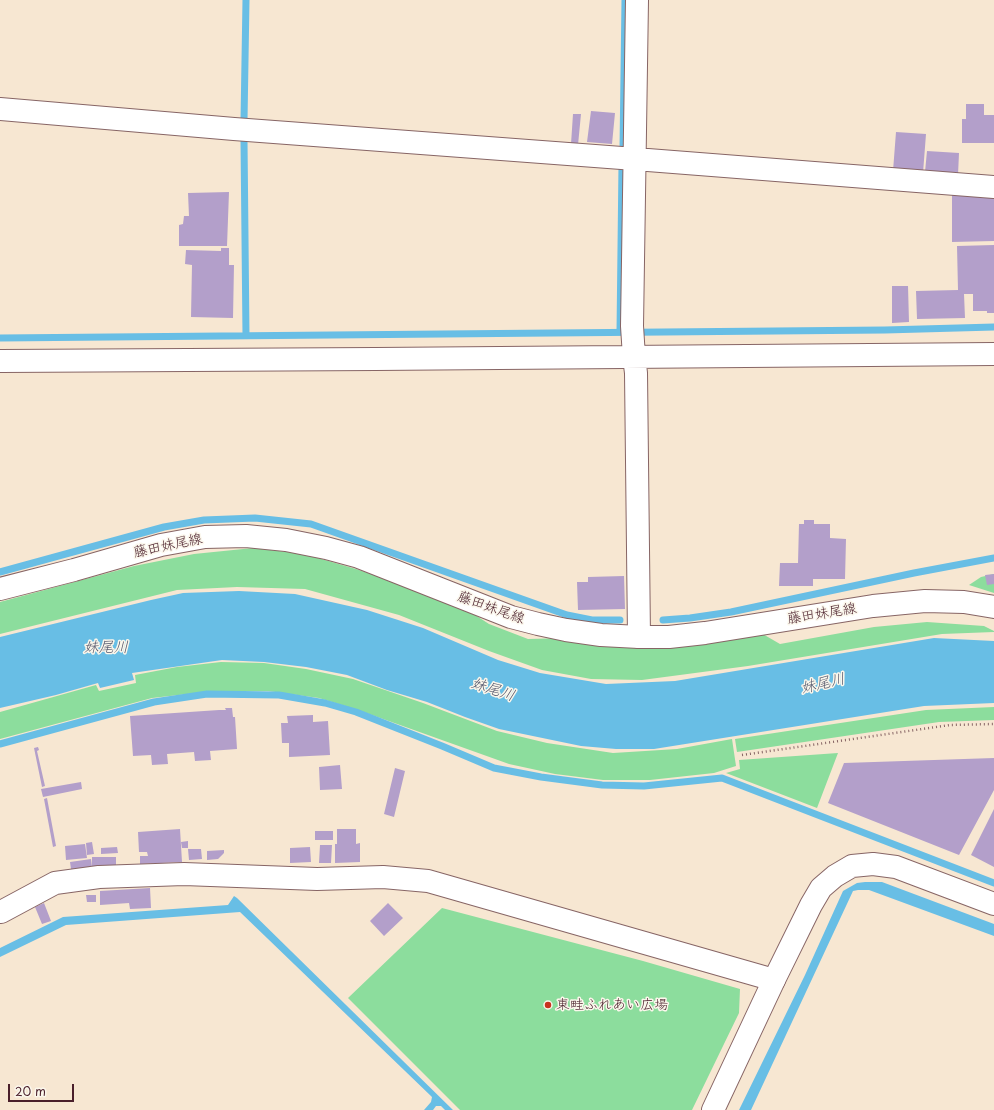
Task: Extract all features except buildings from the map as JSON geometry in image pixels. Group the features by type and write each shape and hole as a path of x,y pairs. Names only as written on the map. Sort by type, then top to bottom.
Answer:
{"street":[{"path":"637,0 633,340 636,372 639,637"},
{"path":"0,110 994,187"},
{"path":"0,361 633,340 994,354"},
{"name":"藤田妹尾線","path":"0,590 161,545 205,537 246,536 286,540 326,548 359,557 511,617 566,630 601,635 639,637 705,633 873,606 925,601 964,602 994,607"},
{"path":"713,1110 811,905 822,888 835,876 852,866 873,864 896,867 994,904"},
{"path":"1,912 55,883 99,877 184,874 317,879 383,877 428,881 774,980"}],"path":[{"path":"742,755 950,725 994,724"}],"green space":[{"path":"253,548 304,554 356,569 412,588 469,611 489,624 528,639 761,633 780,644 874,627 927,622 984,626 994,632 942,634 748,666 642,680 591,679 542,670 489,651 399,615 305,589 237,587 177,590 0,634 0,602 134,566 194,554"},
{"path":"994,574 994,593 969,585 981,577"},
{"path":"221,662 264,663 306,669 353,679 423,703 497,731 547,743 613,753 677,749 732,739 736,766 714,773 650,780 603,780 555,774 509,764 358,710 319,698 268,691 214,691 152,698 0,739 0,712 96,685 99,691 136,683 135,675 177,667"},
{"path":"994,707 994,720 939,722 737,752 735,739 926,710"},
{"path":"838,753 817,808 726,773 740,769 739,760"},
{"name":"東畦ふれあい広場","path":"442,908 643,961 740,989 739,1013 692,1110 460,1110 348,998"}],"water":[{"name":"妹尾川","path":"239,591 295,594 367,610 423,628 498,660 540,673 606,684 675,681 934,638 994,641 994,703 924,706 654,749 616,749 581,746 499,729 427,702 387,690 347,675 306,667 264,662 222,660 132,673 134,680 100,688 98,683 56,695 0,708 0,637 183,593"},
{"path":"882,882 994,924 994,936 869,890 853,891 751,1110 739,1110 805,975 843,891 857,883"},
{"path":"234,896 453,1110 445,1110 441,1106 436,1106 433,1110 424,1110 431,1102 432,1097 240,912 66,925 0,957 0,948 63,917 228,905"}],"waterway":[{"path":"244,121 246,0"},
{"path":"623,149 625,0"},
{"path":"244,140 246,336"},
{"path":"620,332 622,164"},
{"path":"0,338 885,330 994,327"},
{"path":"0,572 164,527 204,520 255,518 311,524 567,615 592,620 620,620"},
{"path":"663,620 731,612 914,573 994,558"},
{"path":"0,744 154,702 207,694 279,695 325,703 356,712 494,768 541,777 602,785 644,786 722,778 994,883"}],"place":[{"name":"東畦ふれあい広場","path":"548,1005"}]}
